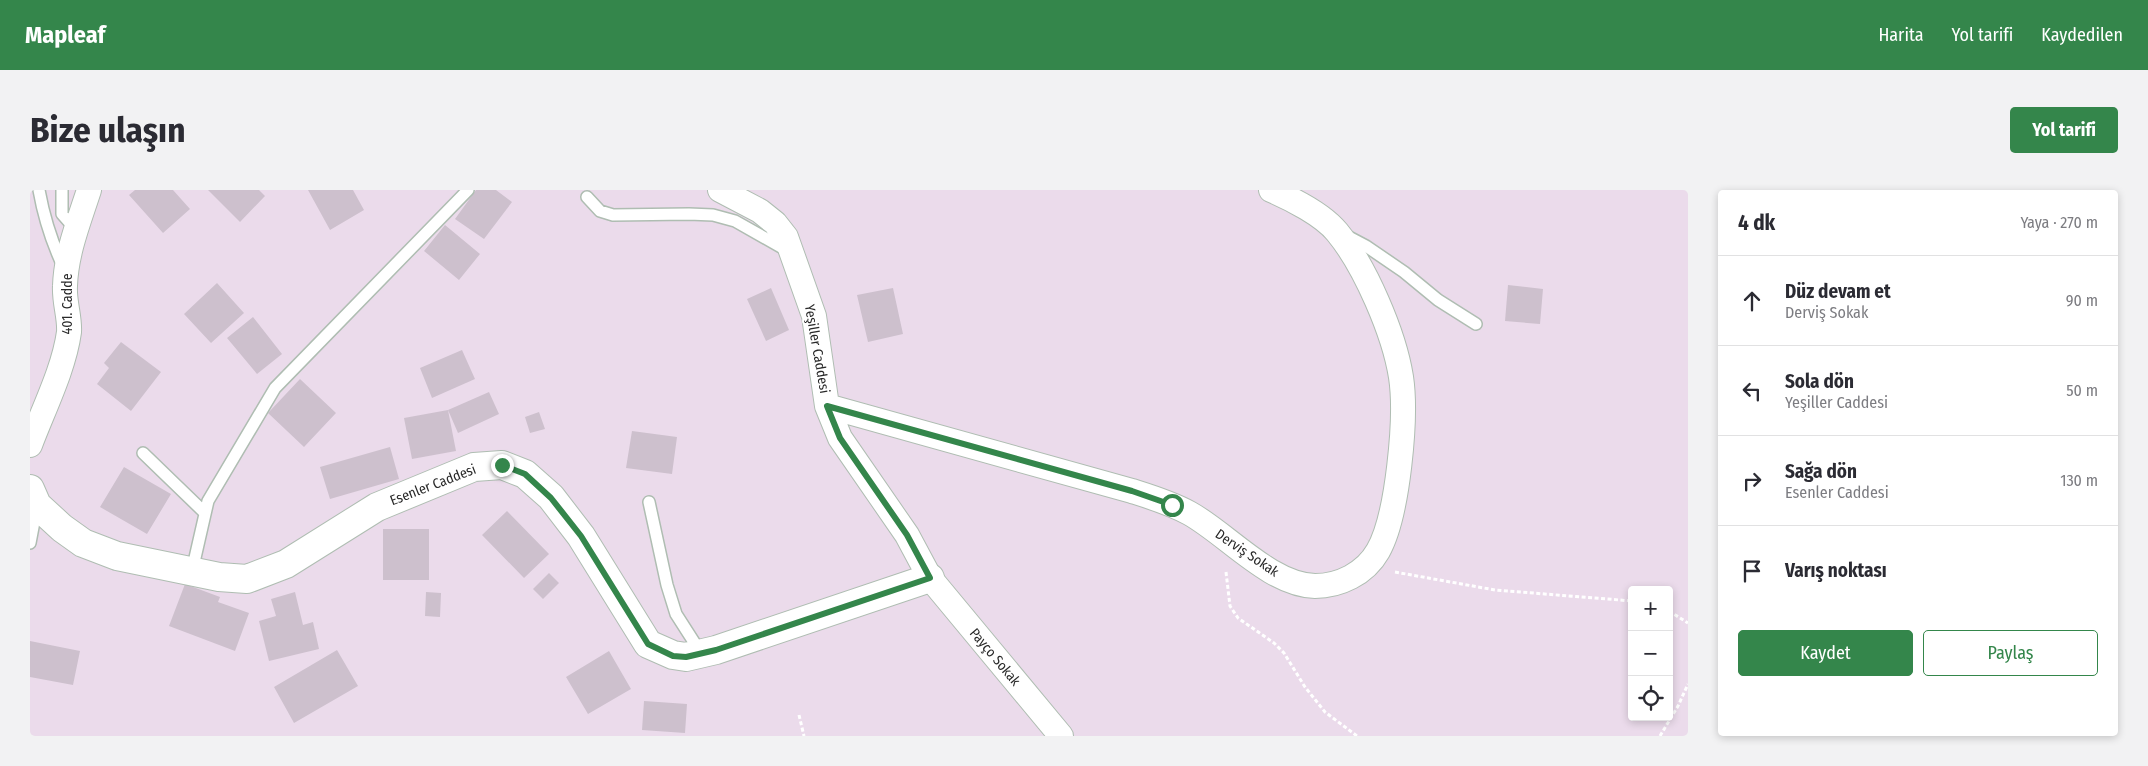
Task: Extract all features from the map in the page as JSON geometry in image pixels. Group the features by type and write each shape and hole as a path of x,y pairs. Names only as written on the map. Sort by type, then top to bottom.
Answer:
{"street":[{"name":"401. Cadde","path":"30,445 63,357 69,331 64,290 66,272 76,230 89,190"},
{"name":"Yeşiller Caddesi","path":"720,190 732,194 760,211 775,223 786,237 814,316 827,406 840,438 907,535 930,578"},
{"name":"Derviş Sokak","path":"827,406 1132,491 1189,513 1271,571 1293,582 1313,586 1332,585 1350,578 1365,567 1378,552 1385,535 1397,479 1402,425 1400,377 1388,330 1373,293 1355,258 1336,231 1307,209 1271,190"},
{"name":"Esenler Caddesi","path":"34,497 62,528 82,543 117,556 220,577 247,579 286,564 377,506 474,467 502,465 525,474 551,498 581,536 648,644 673,656 686,657 716,650 930,578"},
{"name":"Payço Sokak","path":"930,578 1061,736"}],"lane":[{"path":"39,190 44,215 54,246 66,272"},
{"path":"62,190 62,214 76,230"},
{"path":"192,572 208,501 275,388 468,190"},
{"path":"587,197 600,211 613,215 713,215 735,221 792,254"},
{"path":"1336,231 1366,246 1404,272 1438,300 1476,324"},
{"path":"143,453 204,512"},
{"path":"30,543 34,497"},
{"path":"649,502 667,585 676,614 701,653"}],"path":[{"path":"1224,539 1226,590 1230,606 1238,618 1274,643 1284,653 1305,687 1325,712 1357,736"},
{"path":"1365,567 1495,590 1535,595 1580,596 1628,601"},
{"path":"1673,614 1688,623"},
{"path":"1660,736 1688,684"},
{"path":"799,715 804,736"}],"building":[{"path":"135,190 173,190 190,209 163,233 129,195"},
{"path":"208,190 259,190 265,196 240,222"},
{"path":"308,190 353,190 364,210 330,230"},
{"path":"476,190 496,190 512,202 484,239 455,219"},
{"path":"445,225 480,254 459,280 424,251"},
{"path":"217,283 244,313 211,343 184,314"},
{"path":"1508,285 1543,289 1540,324 1505,321"},
{"path":"771,288 789,330 766,341 747,299"},
{"path":"893,288 903,334 868,342 857,295"},
{"path":"253,317 282,354 257,374 227,338"},
{"path":"121,342 161,372 131,411 97,384 109,368 104,363"},
{"path":"462,350 475,379 432,398 420,368"},
{"path":"300,379 336,413 304,447 268,413"},
{"path":"489,392 499,414 458,433 448,410"},
{"path":"448,410 456,451 412,459 404,418"},
{"path":"539,412 545,429 530,433 525,417"},
{"path":"632,431 677,437 672,474 626,468"},
{"path":"390,447 399,479 330,499 320,467"},
{"path":"124,467 171,494 147,534 100,507"},
{"path":"507,511 549,554 524,578 482,535"},
{"path":"383,529 429,529 429,580 383,580"},
{"path":"549,573 559,583 543,599 533,589"},
{"path":"185,584 220,597 218,602 249,613 235,651 169,626"},
{"path":"295,592 303,625 313,622 319,649 269,661 259,621 276,616 271,599"},
{"path":"426,592 441,593 440,617 425,616"},
{"path":"30,641 80,651 73,685 30,677"},
{"path":"337,650 358,686 294,723 274,687"},
{"path":"609,651 631,689 588,714 566,677"},
{"path":"644,701 687,704 685,733 642,730"}],"route":[{"path":"502,465 525,474 551,498 581,536 648,644 673,656 686,657 716,650 930,578 907,535 840,438 827,406 1132,491 1172,505"}]}
